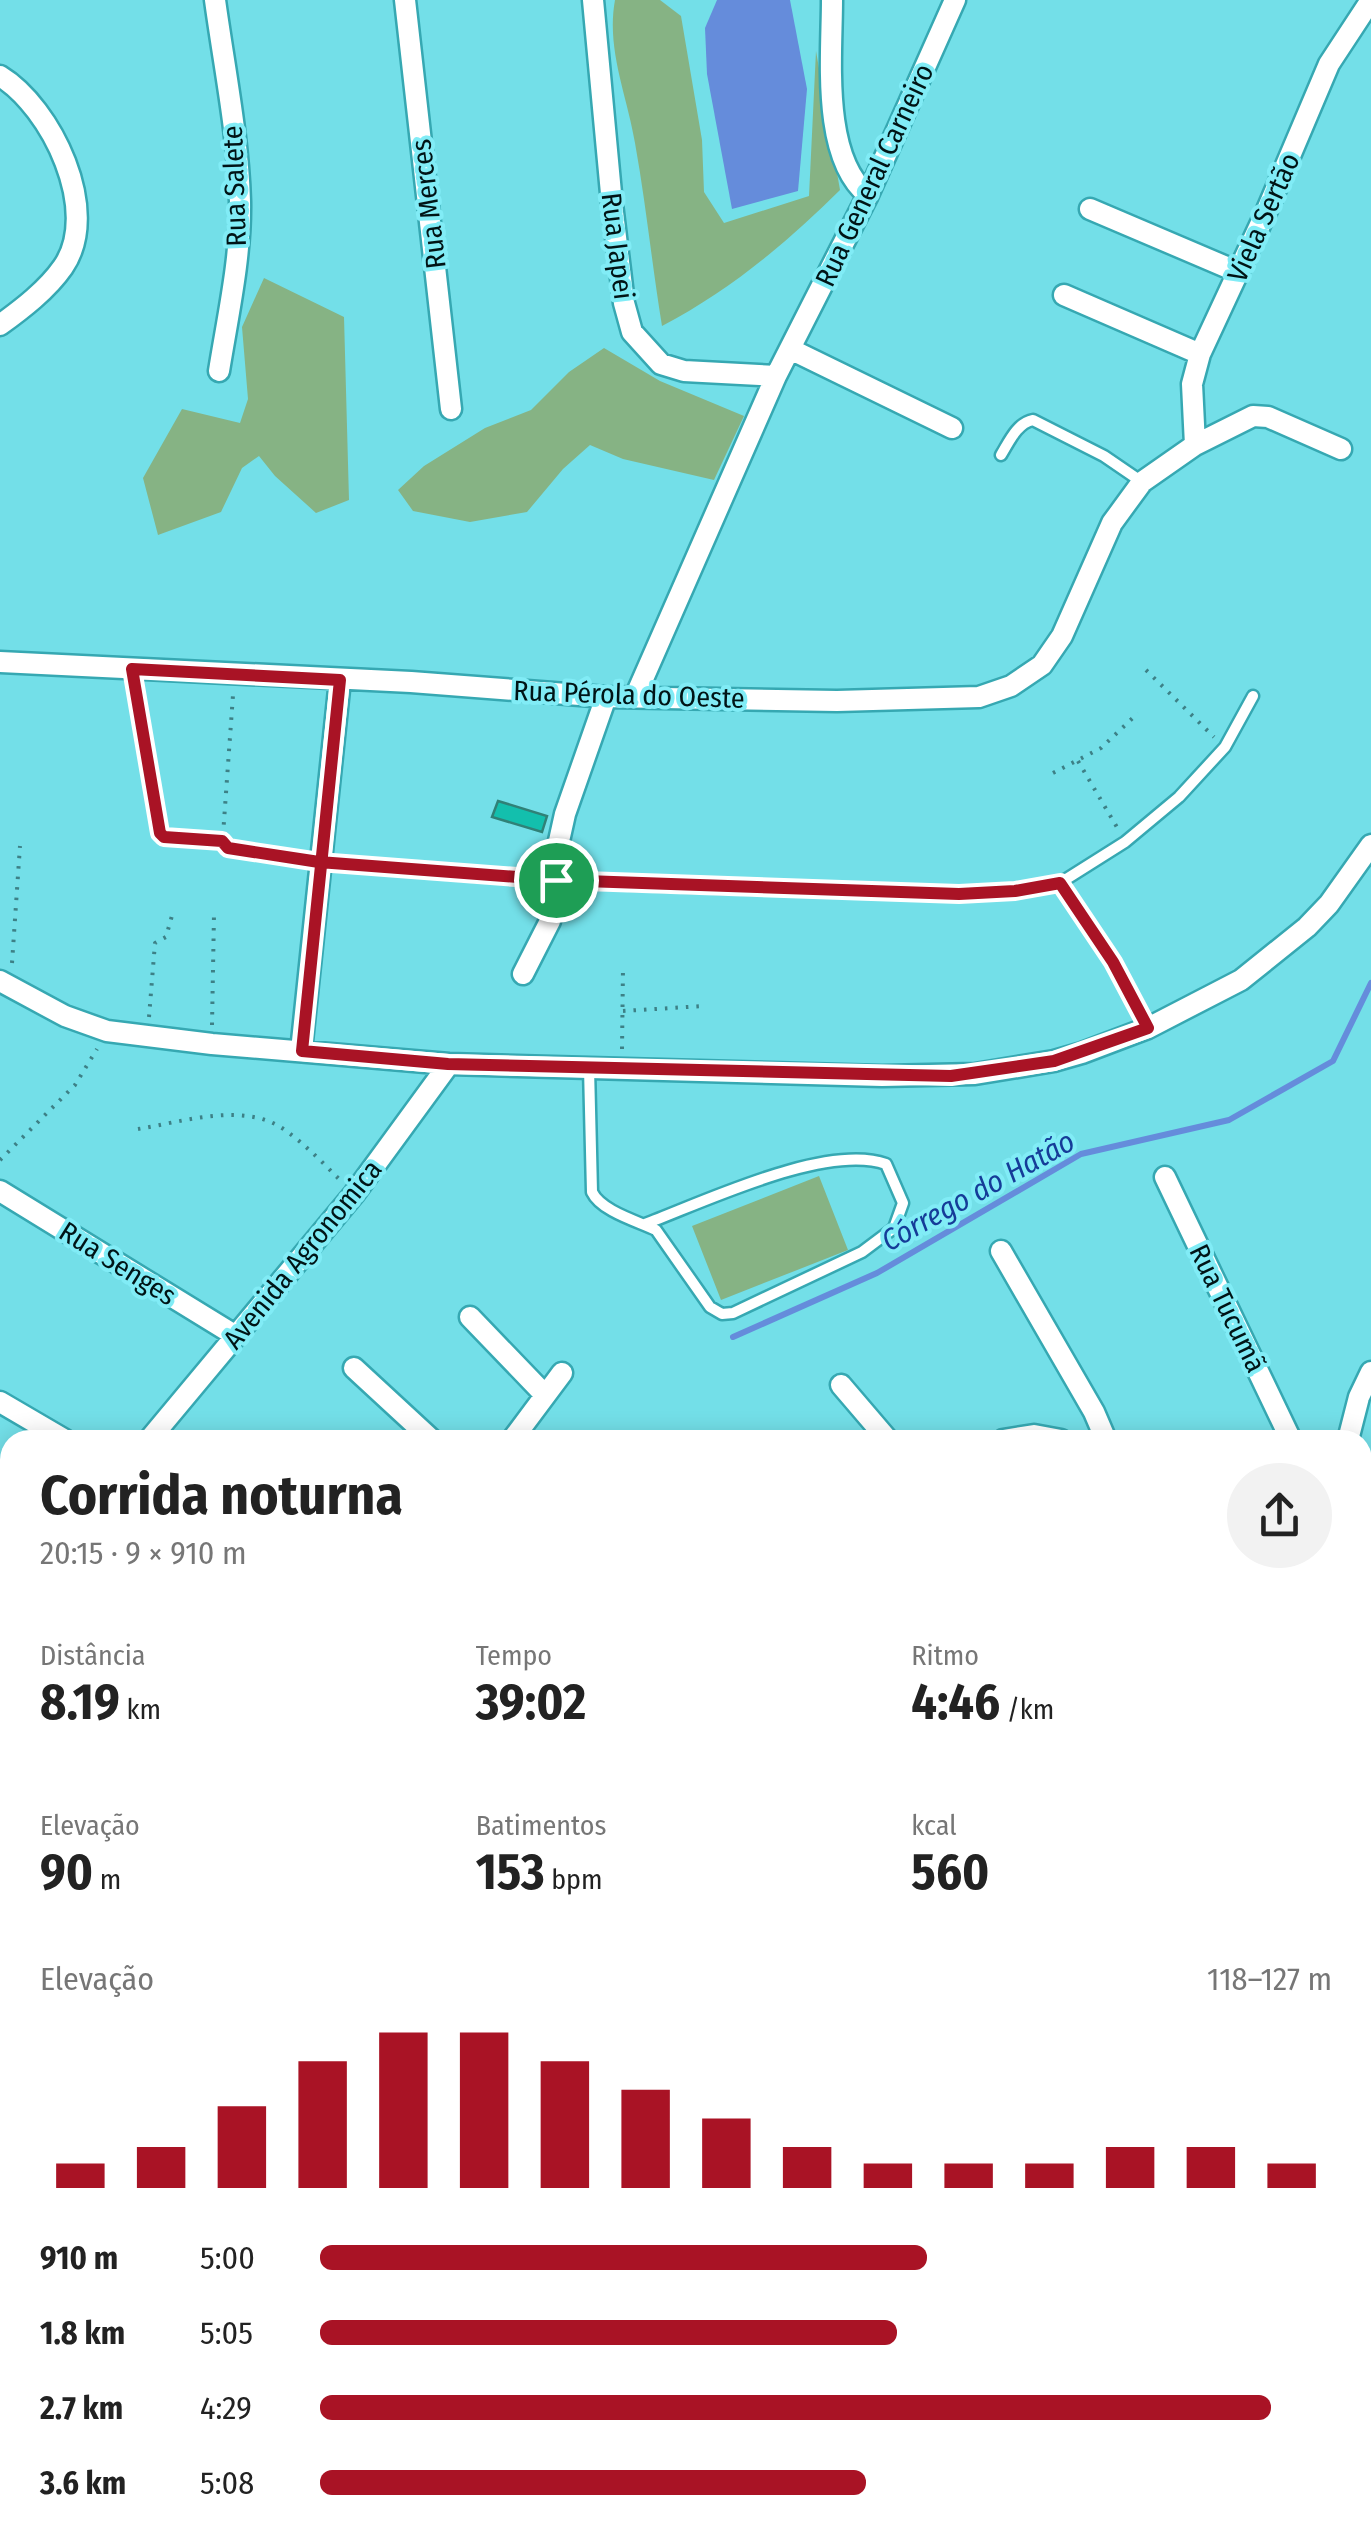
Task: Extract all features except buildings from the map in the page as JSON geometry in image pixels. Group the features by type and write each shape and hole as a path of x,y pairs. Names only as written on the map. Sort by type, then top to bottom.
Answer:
{"street":[{"name":"Rua Salete","path":"215,0 240,202 238,253 219,371"},
{"name":"Rua Merces","path":"405,0 451,409"},
{"name":"Rua Japei","path":"593,0 612,204 624,303 632,332 661,364 684,372 776,376"},
{"path":"832,0 834,116 839,152 848,174 868,195"},
{"name":"Rua General Carneiro","path":"635,698 776,376 868,195 955,0"},
{"name":"Viela Sertão","path":"1196,444 1192,384 1200,354 1330,64 1371,0"},
{"path":"0,76 34,103 50,127 66,165 75,206 74,239 65,265 24,308 0,325"},
{"path":"1090,209 1238,272"},
{"path":"1064,295 1200,354"},
{"path":"790,349 952,428"},
{"name":"Rua Pérola do Oeste","path":"0,662 411,682 606,697 979,697 1011,686 1042,665 1062,636 1112,522 1142,482 1196,444 1253,416 1268,417 1340,449"},
{"path":"302,1051 340,680"},
{"path":"523,974 550,921 555,858 565,814 606,697"},
{"path":"5,985 64,1016 106,1032 212,1044 448,1064 951,1076 1054,1061 1148,1028 1241,980 1329,904 1371,845"},
{"name":"Avenida Agronomica","path":"157,1430 354,1194 448,1064"},
{"name":"Rua Tucumã","path":"1165,1177 1286,1430"},
{"name":"Rua Senges","path":"0,1191 236,1336"},
{"path":"1001,1252 1102,1430"},
{"path":"470,1317 545,1396"},
{"path":"354,1368 421,1430"},
{"path":"1351,1430 1359,1397 1371,1372"},
{"path":"520,1430 562,1373"},
{"path":"841,1385 879,1430"},
{"path":"0,1402 48,1430"}],"lane":[{"path":"1002,455 1012,436 1033,420 1104,456 1142,482"},
{"path":"228,848 319,862 556,880 959,894 1015,891 1060,883 1125,842 1178,798 1225,747 1253,696"},
{"path":"589,1068 592,1192 602,1204 656,1230 710,1307 722,1314 734,1313 862,1252 894,1228 903,1203 886,1164 855,1158 794,1169 645,1224"}],"path":[{"path":"132,669 160,833 164,837 222,841 235,675"},
{"path":"1146,670 1225,747"},
{"path":"1054,774 1112,739 1138,714"},
{"path":"1078,761 1125,842"},
{"path":"5,985 20,846"},
{"path":"1060,883 1113,962 1148,1028"},
{"path":"149,1037 148,993 155,944 166,937 173,912"},
{"path":"212,1044 214,914"},
{"path":"622,1068 623,968"},
{"path":"623,1011 703,1006"},
{"path":"0,1160 75,1086 106,1032"},
{"path":"138,1130 246,1115 278,1126 308,1148 354,1194"}],"green space":[{"path":"615,0 660,0 681,16 702,140 704,192 724,223 809,196 816,51 840,190 756,265 662,326 635,143 615,54"},
{"path":"264,278 344,317 349,500 316,513 259,456 242,468 221,512 158,535 143,478 182,409 240,423 248,399 242,327"},
{"path":"604,348 660,381 744,416 714,480 623,459 590,445 563,469 527,512 470,522 413,511 398,490 424,466 485,428 531,410 569,372"},
{"path":"819,1176 848,1250 721,1300 692,1226"}],"water":[{"path":"717,0 790,0 807,89 798,191 732,209 707,74 705,28"}],"waterway":[{"name":"Córrego do Hatão","path":"733,1337 877,1273 1081,1154 1229,1120 1333,1061 1371,983"}],"route":[{"path":"556,880 319,862 228,848 222,841 164,837 160,833 132,669 340,680 319,862 302,1051 448,1064 951,1076 1054,1061 1148,1028 1113,962 1060,883 1015,891 959,894 556,880"}]}
